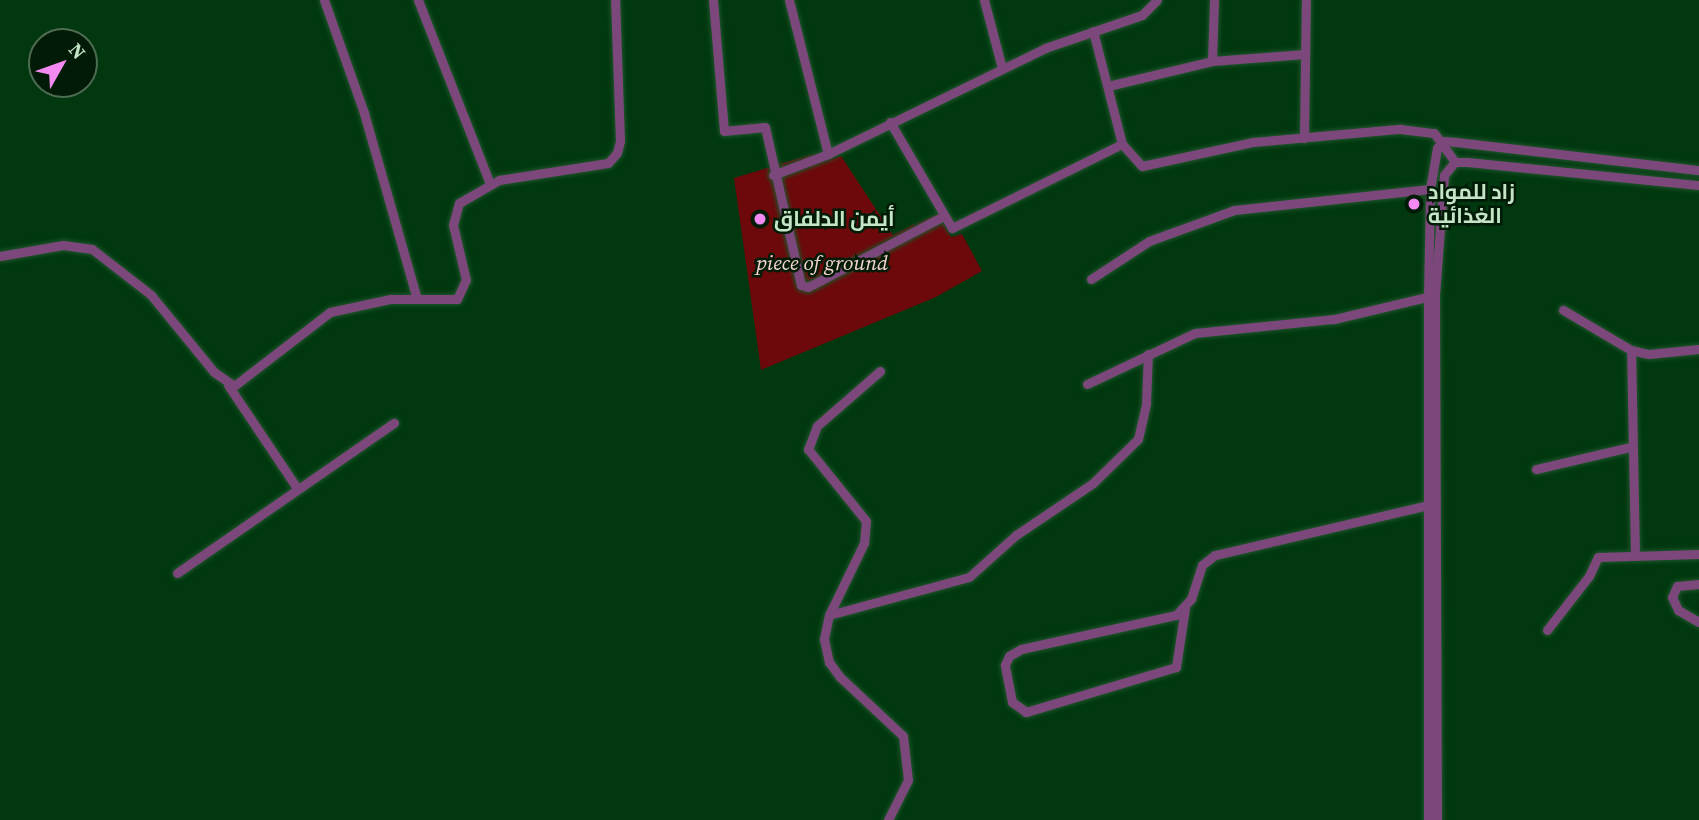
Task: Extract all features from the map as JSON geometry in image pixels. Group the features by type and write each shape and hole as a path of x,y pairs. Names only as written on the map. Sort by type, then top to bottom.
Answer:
{"street":[{"path":"324,0 364,113 417,299"},
{"path":"418,0 490,184"},
{"path":"228,385 240,384 270,355 330,312 374,301 457,299 462,295 466,270 453,212 458,203 490,184 608,163 617,152 620,141 615,0"},
{"path":"713,0 724,131 765,127 773,175 804,287 942,217"},
{"path":"789,0 828,154"},
{"path":"984,0 1002,68"},
{"path":"773,175 828,154 1002,68 1093,31 1142,15 1157,0"},
{"path":"1212,61 1214,0"},
{"path":"1304,138 1306,0"},
{"path":"1093,31 1122,144 1142,166 1253,142 1426,129 1444,141 1699,170"},
{"path":"1108,86 1212,61 1305,54"},
{"path":"890,122 942,217 952,228 1122,144"},
{"path":"1444,141 1455,162"},
{"path":"1428,820 1430,189 1437,148 1444,141"},
{"path":"1455,162 1699,185"},
{"path":"1431,296 1440,191 1455,162"},
{"path":"1091,279 1149,241 1234,210 1430,189"},
{"path":"0,256 63,245 92,249 151,295 228,385 297,488"},
{"path":"1087,384 1195,333 1334,319 1431,296"},
{"path":"1563,310 1631,349 1649,354 1699,349"},
{"path":"1631,349 1630,447 1635,554"},
{"path":"829,615 969,577 1016,535 1093,483 1138,439 1148,354"},
{"path":"880,371 809,438 811,456 863,512 867,530 829,615 824,639 830,662 896,726 907,749 905,794 888,820"},
{"path":"177,573 394,423"},
{"path":"1536,469 1630,447"},
{"path":"1185,608 1156,622 1021,649 1005,665 1012,702 1026,712 1176,667 1185,608 1202,565 1215,555 1431,504"},
{"path":"1431,504 1437,820"},
{"path":"1547,630 1589,576 1598,557 1699,554"},
{"path":"1699,584 1676,586 1672,597 1678,610 1699,622"}],"green space":[{"name":"piece of ground","path":"813,154 818,163 841,156 893,235 914,224 920,235 916,224 937,214 942,222 930,229 943,223 951,237 962,234 982,271 936,297 761,370 734,178"}],"place":[{"name":"زاد للمواد الغذائية","path":"1414,204"},
{"name":"أيمن الدلفاق","path":"760,219"}]}
